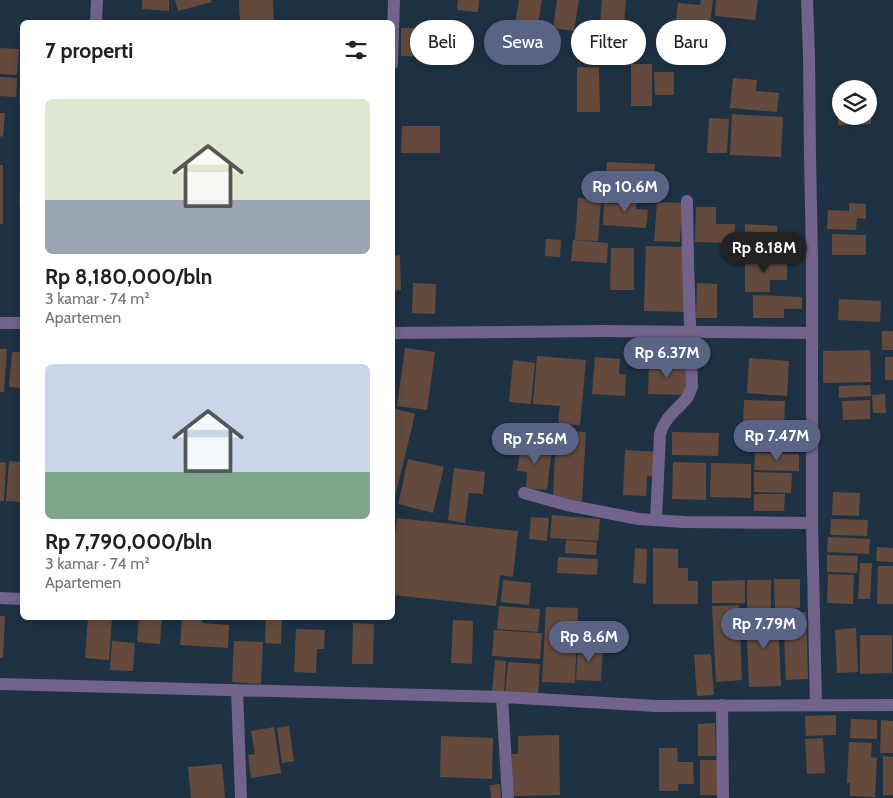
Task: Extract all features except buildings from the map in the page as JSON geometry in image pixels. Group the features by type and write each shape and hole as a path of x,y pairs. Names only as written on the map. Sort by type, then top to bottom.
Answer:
{"street":[{"path":"96,20 97,0"},
{"path":"393,20 394,0"},
{"path":"807,0 812,258 812,524 816,705"},
{"path":"656,520 662,426 667,418 688,397 692,387 687,201"},
{"path":"0,323 20,323"},
{"path":"395,333 691,331 812,333"},
{"path":"524,493 567,505 639,519 684,522 812,524"},
{"path":"0,598 20,599"},
{"path":"0,684 397,693 656,706 893,705"},
{"path":"237,690 241,798"},
{"path":"502,697 508,798"},
{"path":"722,706 723,798"}]}
